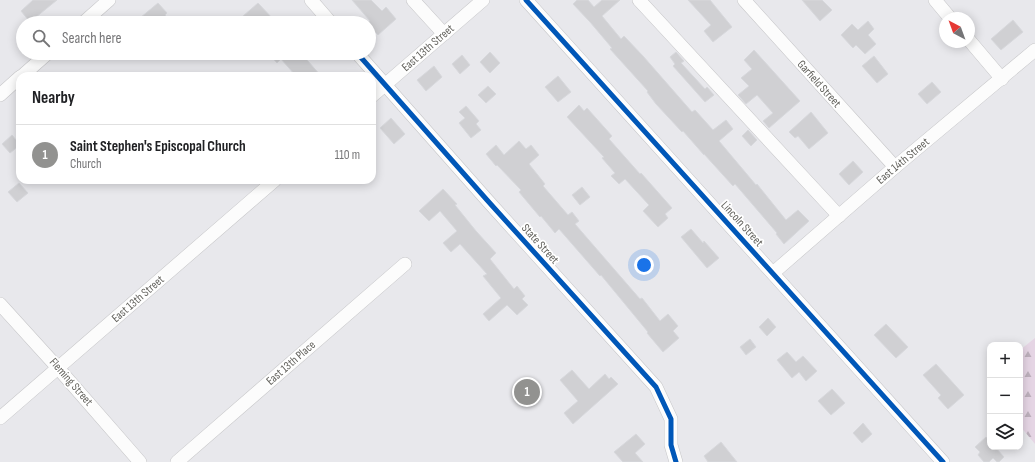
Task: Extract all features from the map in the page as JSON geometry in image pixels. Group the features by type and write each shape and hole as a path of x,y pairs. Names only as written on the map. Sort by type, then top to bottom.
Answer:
{"street":[{"path":"91,16 109,0"},
{"path":"310,0 325,16"},
{"path":"413,0 444,34"},
{"name":"East 13th Street","path":"376,93 483,0"},
{"name":"Lincoln Street","path":"526,0 943,462"},
{"path":"639,0 839,216"},
{"name":"Garfield Street","path":"744,0 895,167"},
{"path":"935,0 945,12"},
{"path":"975,47 1002,79"},
{"name":"East 14th Street","path":"773,273 895,167 1035,50"},
{"path":"27,72 40,60"},
{"name":"State Street","path":"363,60 374,72"},
{"name":"State Street","path":"376,75 492,206 656,387 671,419 671,445 676,462"},
{"path":"0,95 16,81"},
{"name":"East 13th Street","path":"0,418 270,184"},
{"name":"East 13th Place","path":"177,462 405,264"},
{"name":"Fleming Street","path":"0,304 140,462"}],"green space":[{"path":"1035,338 1035,444 1023,430 1023,348"}],"building":[{"path":"33,0 57,0 37,16 25,16 21,11"},
{"path":"352,0 371,0 382,11 386,7 396,19 378,35 376,33 376,16 366,16"},
{"path":"577,0 588,0 594,7 602,0 620,0 602,16 621,39 624,36 692,112 695,110 713,130 726,120 733,129 719,141 786,220 798,210 809,221 784,244 776,234 777,233 735,184 733,186 683,131 682,132 656,104 647,92 648,91 610,49 612,48 573,4"},
{"path":"688,0 710,0 732,27 713,42 704,31 711,25"},
{"path":"802,0 822,0 832,10 820,21"},
{"path":"158,3 167,13 166,16 142,16"},
{"path":"258,3 270,16 243,16"},
{"path":"1013,20 1023,32 1001,50 991,39"},
{"path":"868,21 874,29 868,35 876,44 865,54 856,45 853,48 841,35 852,24 858,30"},
{"path":"754,50 800,101 769,128 763,121 773,113 757,95 746,104 738,95 749,86 741,78 752,69 744,60"},
{"path":"490,52 500,63 490,73 480,62"},
{"path":"676,52 684,61 681,63 705,89 707,87 714,95 705,102 673,66 675,64 670,57"},
{"path":"462,55 470,65 460,74 452,64"},
{"path":"874,56 888,74 877,83 862,66"},
{"path":"282,60 307,60 318,72 292,72"},
{"path":"434,66 442,77 426,91 417,80"},
{"path":"558,76 571,92 558,102 545,87"},
{"path":"932,82 941,92 927,104 918,94"},
{"path":"488,86 496,94 486,103 478,95"},
{"path":"579,105 584,111 587,108 612,136 609,139 672,208 665,214 668,218 658,227 643,211 649,205 625,179 619,184 611,176 615,173 602,158 604,157 567,117"},
{"path":"466,106 479,121 476,124 481,130 471,138 459,123 465,118 459,112"},
{"path":"811,112 828,133 809,149 798,136 795,138 789,132"},
{"path":"391,118 405,134 394,144 380,128"},
{"path":"748,130 757,140 751,146 742,136"},
{"path":"12,135 16,140 16,148 10,153 2,144"},
{"path":"519,141 526,149 531,145 539,155 529,164 545,184 543,186 568,215 572,212 579,221 575,224 640,299 642,298 660,321 668,314 678,326 673,331 679,338 663,352 601,275 600,276 559,229 555,233 519,192 521,190 486,154 496,145 504,155"},
{"path":"853,161 863,172 849,185 839,174"},
{"path":"20,184 28,193 17,202 8,192"},
{"path":"582,187 590,197 580,205 572,195"},
{"path":"443,189 457,204 455,205 476,231 496,253 490,259 514,289 517,286 525,296 522,299 528,305 517,315 507,305 489,321 483,314 501,298 483,276 487,274 460,244 451,252 443,243 457,231 440,211 429,221 419,211"},
{"path":"691,229 719,258 707,268 681,237"},
{"path":"768,318 776,327 767,336 759,327"},
{"path":"886,324 908,347 896,358 874,335"},
{"path":"750,339 756,347 746,355 740,347"},
{"path":"787,352 796,362 803,356 817,371 806,381 799,372 792,378 777,360"},
{"path":"936,364 964,395 948,409 938,398 941,395 923,375"},
{"path":"572,370 589,389 605,374 609,379 611,377 618,384 573,424 564,413 578,401 560,380"},
{"path":"832,389 845,403 831,415 818,401"},
{"path":"863,423 872,434 862,443 853,433"},
{"path":"636,434 645,444 635,453 643,462 623,462 614,452"},
{"path":"986,437 987,450 998,450 1004,457 999,462 993,458 989,462 984,462 978,455 980,452 975,447"},
{"path":"721,442 737,462 708,462 704,456"}],"cycle path":[{"path":"526,0 943,462"},
{"path":"363,60 374,72"},
{"path":"376,74 656,387 671,419 671,445 676,462"}],"place":[{"name":"Saint Stephen's Episcopal Church","path":"527,392"}]}
